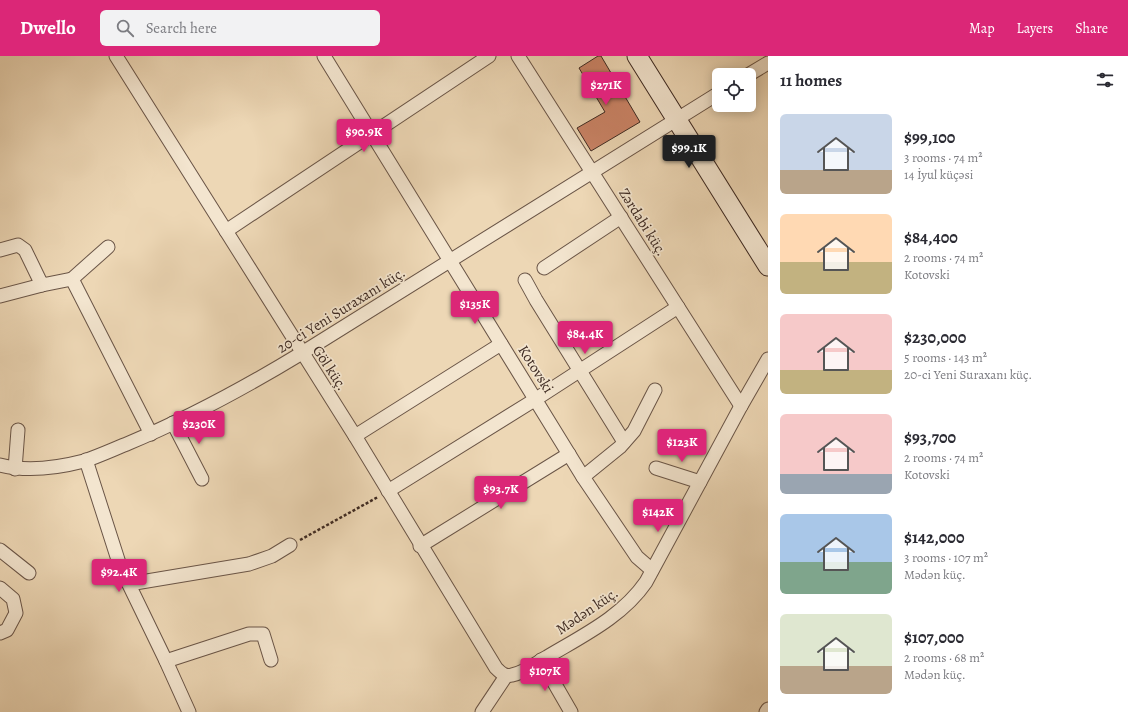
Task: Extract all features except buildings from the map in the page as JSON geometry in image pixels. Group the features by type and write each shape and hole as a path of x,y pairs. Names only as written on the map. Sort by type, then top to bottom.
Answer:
{"street":[{"name":"Göl küç.","path":"116,56 302,354 355,436 420,546 496,668 501,674 506,676"},
{"name":"Kotovski","path":"324,56 583,477 637,557 652,570"},
{"path":"226,231 489,56"},
{"name":"Zərdabi küç.","path":"518,56 741,406"},
{"path":"637,56 768,266"},
{"path":"756,70 768,63"},
{"name":"20-ci Yeni Suraxanı küç.","path":"0,465 15,469 28,470 86,460 151,434 246,386 302,354 712,97"},
{"path":"544,268 621,217"},
{"path":"0,250 18,245 25,250 42,285"},
{"path":"0,296 72,279 108,247"},
{"path":"72,279 151,434"},
{"path":"525,280 624,442"},
{"path":"388,492 536,400 678,308"},
{"path":"355,436 501,344"},
{"name":"Mədən küç.","path":"506,676 519,673 602,624 629,603 638,593 768,359"},
{"path":"583,477 624,442 634,431 655,390"},
{"path":"173,423 202,479"},
{"path":"15,469 18,430"},
{"path":"420,546 569,454"},
{"path":"86,460 111,542 120,566 189,712"},
{"path":"656,468 700,482"},
{"path":"129,584 249,564 272,556 290,545"},
{"path":"0,550 29,573"},
{"path":"0,588 13,599 16,614 7,630 0,633"},
{"path":"166,661 249,634 263,634 271,660"},
{"path":"541,660 571,712"},
{"path":"482,712 506,676"}],"path":[{"path":"290,545 388,492"}]}
